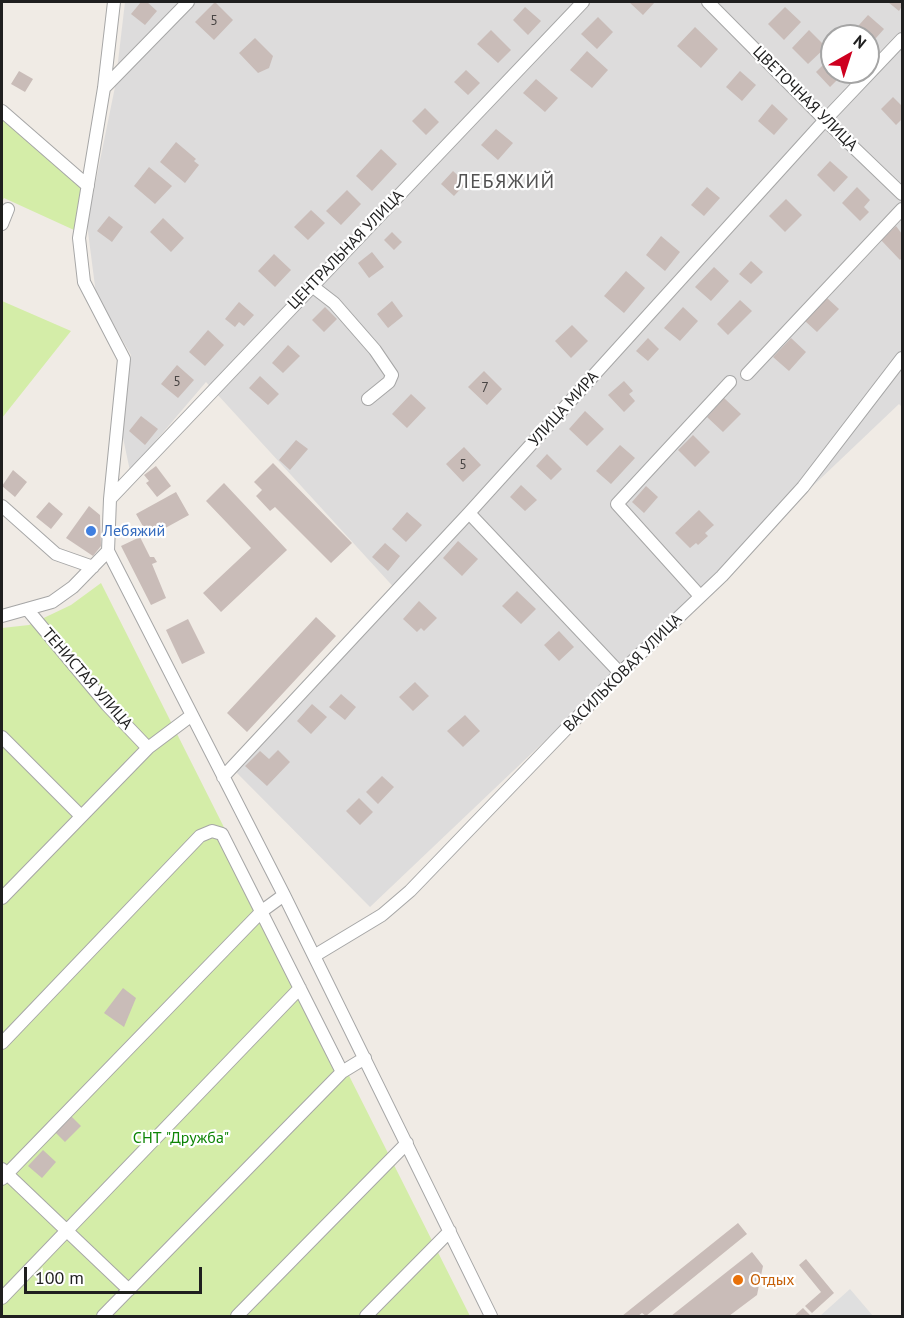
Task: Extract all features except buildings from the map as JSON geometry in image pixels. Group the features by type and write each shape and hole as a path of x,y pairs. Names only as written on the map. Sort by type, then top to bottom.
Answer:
{"street":[{"path":"114,2 104,88 80,238 84,282 124,359 110,499 108,551 284,895 491,1317"},
{"path":"104,88 188,2"},
{"name":"ЦЕНТРАЛЬНАЯ УЛИЦА","path":"110,499 583,2"},
{"name":"ЦВЕТОЧНАЯ УЛИЦА","path":"708,2 825,120 903,194"},
{"name":"УЛИЦА МИРА","path":"223,777 469,513 825,120 903,39"},
{"path":"2,111 88,186"},
{"path":"2,224 8,209"},
{"path":"747,374 903,209"},
{"path":"312,286 334,303 375,350 392,375 389,382 368,399"},
{"name":"ВАСИЛЬКОВАЯ УЛИЦА","path":"314,956 382,915 410,891 620,673 700,596 803,487 903,358"},
{"path":"700,596 617,504 730,382"},
{"path":"2,507 57,554 93,567"},
{"path":"469,513 620,673"},
{"path":"2,616 52,602 73,587 108,551"},
{"name":"ТЕНИСТАЯ УЛИЦА","path":"27,609 107,705 148,748"},
{"path":"2,898 148,748 192,715"},
{"path":"2,737 81,816"},
{"path":"2,1043 201,836 212,831 222,834 342,1072"},
{"path":"129,1290 67,1229 3,1173 262,911 284,895"},
{"path":"2,1298 300,988"},
{"path":"103,1317 342,1072 364,1058"},
{"path":"237,1317 407,1143"},
{"path":"366,1317 450,1231"}],"shaded area":[{"name":"Лебяжий","path":"125,2 902,2 902,407 899,404 370,907 235,771 399,593 206,382 130,471 122,433 131,355 96,294 87,224 115,87"},
{"path":"850,1289 873,1316 820,1316"}],"green space":[{"path":"2,112 84,182 74,230 4,198 2,202"},
{"path":"2,301 71,331 2,418"},
{"name":"СНТ \"Дружба\"","path":"101,583 470,1316 2,1316 2,628 29,625 71,605"}],"place":[{"name":"Лебяжий","path":"91,531"},
{"name":"Отдых","path":"738,1280"}],"district":[{"name":"ЛЕБЯЖИЙ","path":"506,182"}]}
